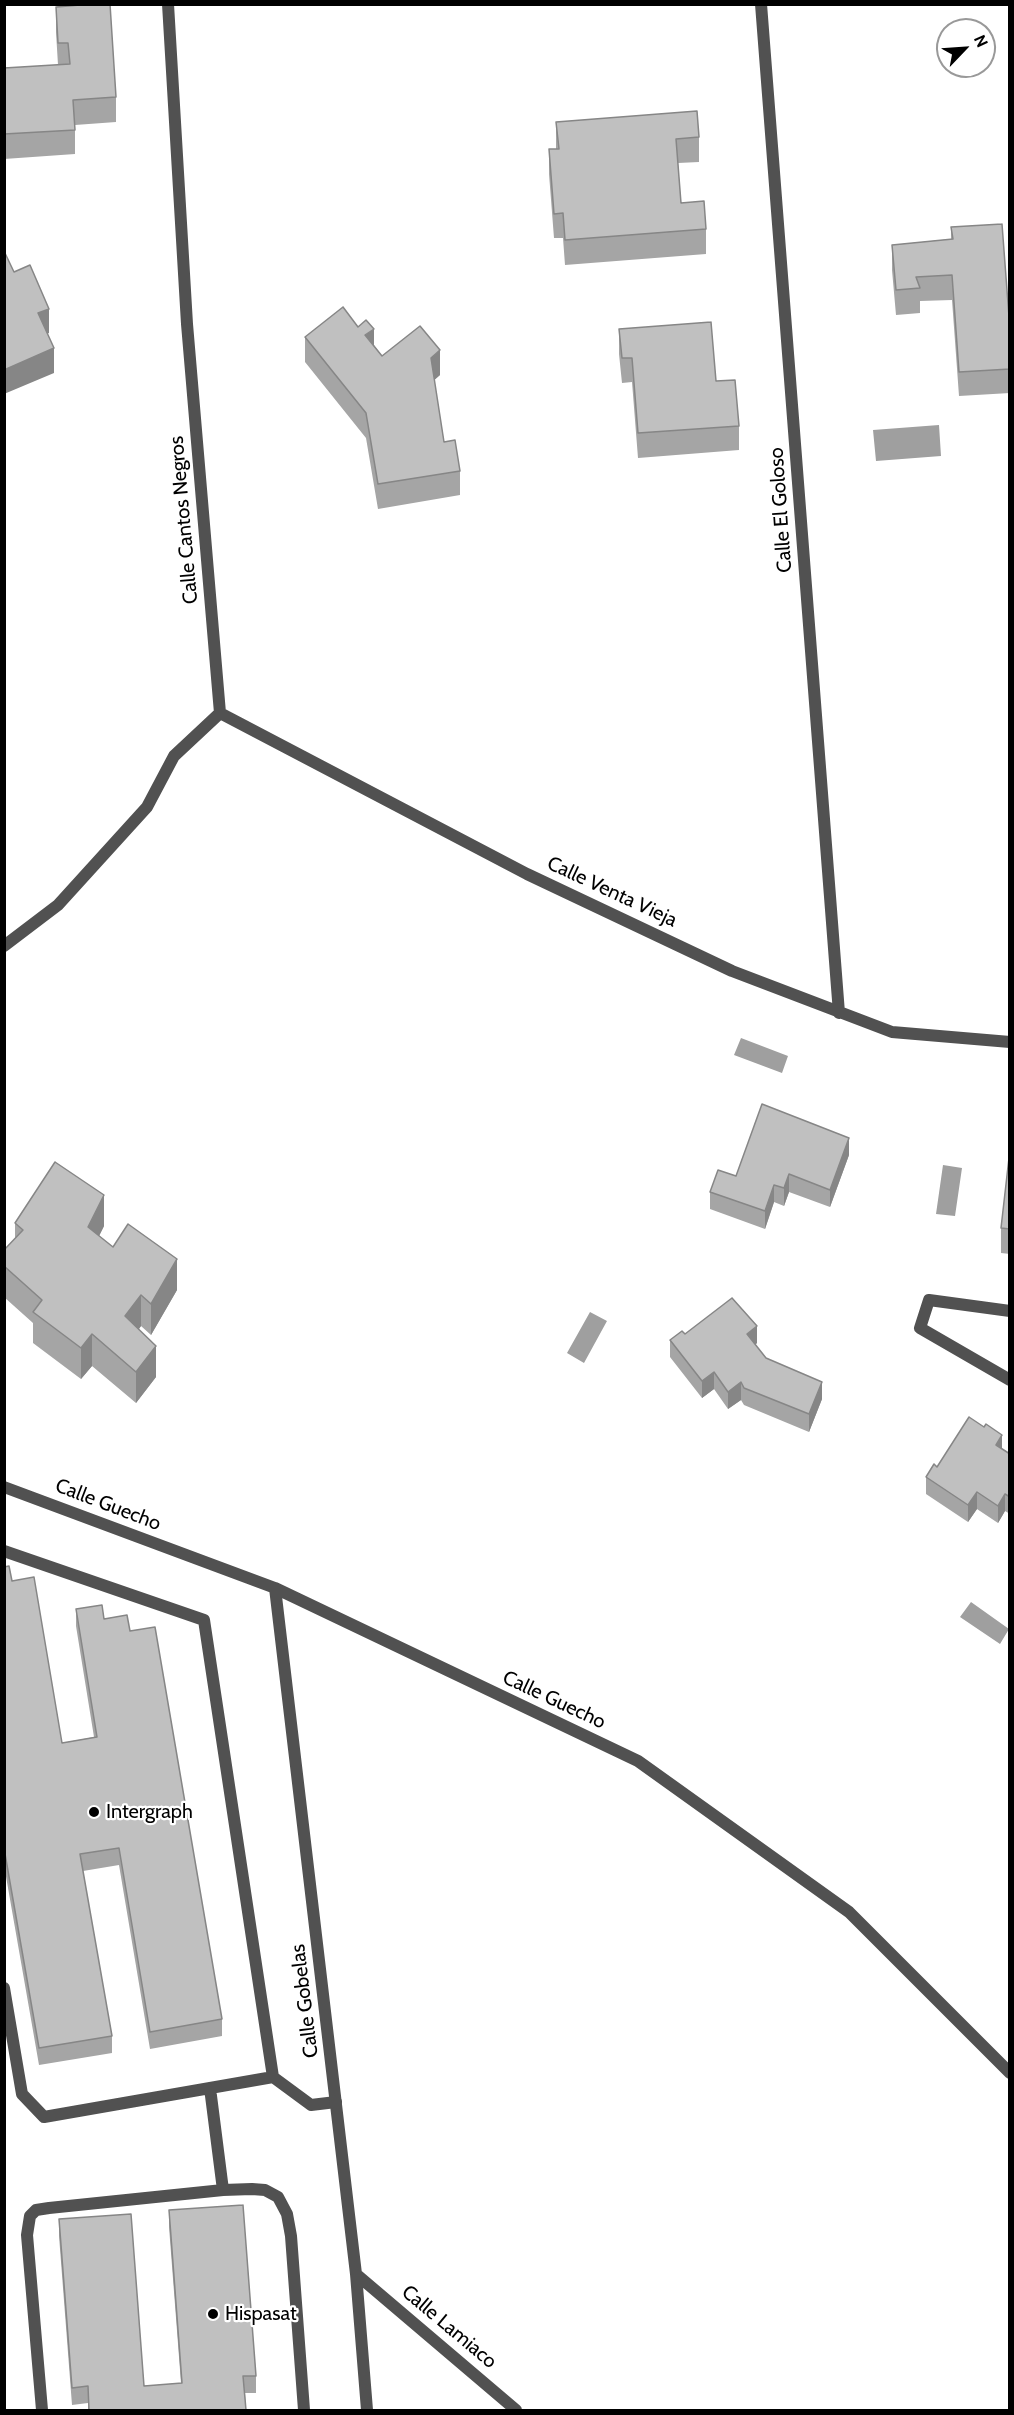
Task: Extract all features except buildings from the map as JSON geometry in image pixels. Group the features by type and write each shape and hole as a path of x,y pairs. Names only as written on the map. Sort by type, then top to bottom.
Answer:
{"street":[{"name":"Calle Cantos Negros","path":"168,4 187,324 220,713"},
{"name":"Calle El Goloso","path":"761,4 839,1013"},
{"path":"4,946 58,905 147,807 174,756 220,713"},
{"name":"Calle Venta Vieja","path":"220,713 527,874 732,971 892,1032 1010,1042"},
{"path":"1010,1311 929,1300 921,1328 1010,1380"},
{"name":"Calle Guecho","path":"4,1487 275,1588 638,1761 849,1912 1010,2073"},
{"path":"4,1551 204,1620 273,2077 311,2105 336,2102"},
{"name":"Calle Gobelas","path":"275,1588 356,2274 367,2410"},
{"path":"4,1988 22,2094 44,2117 273,2077"},
{"path":"210,2088 223,2190"},
{"path":"42,2410 27,2235 30,2216 36,2210 49,2208 223,2190 264,2190 278,2197 287,2214 291,2236 304,2410"},
{"name":"Calle Lamiaco","path":"356,2274 516,2410"}],"shaded area":[{"path":"939,425 941,456 876,461 873,430"},
{"path":"741,1038 788,1056 782,1073 734,1055"},
{"path":"943,1165 962,1168 955,1216 936,1214"},
{"path":"590,1312 607,1321 584,1363 567,1353"},
{"path":"971,1602 1009,1629 1000,1644 960,1617"}],"place":[{"name":"Intergraph","path":"94,1812"},
{"name":"Hispasat","path":"213,2314"}]}
